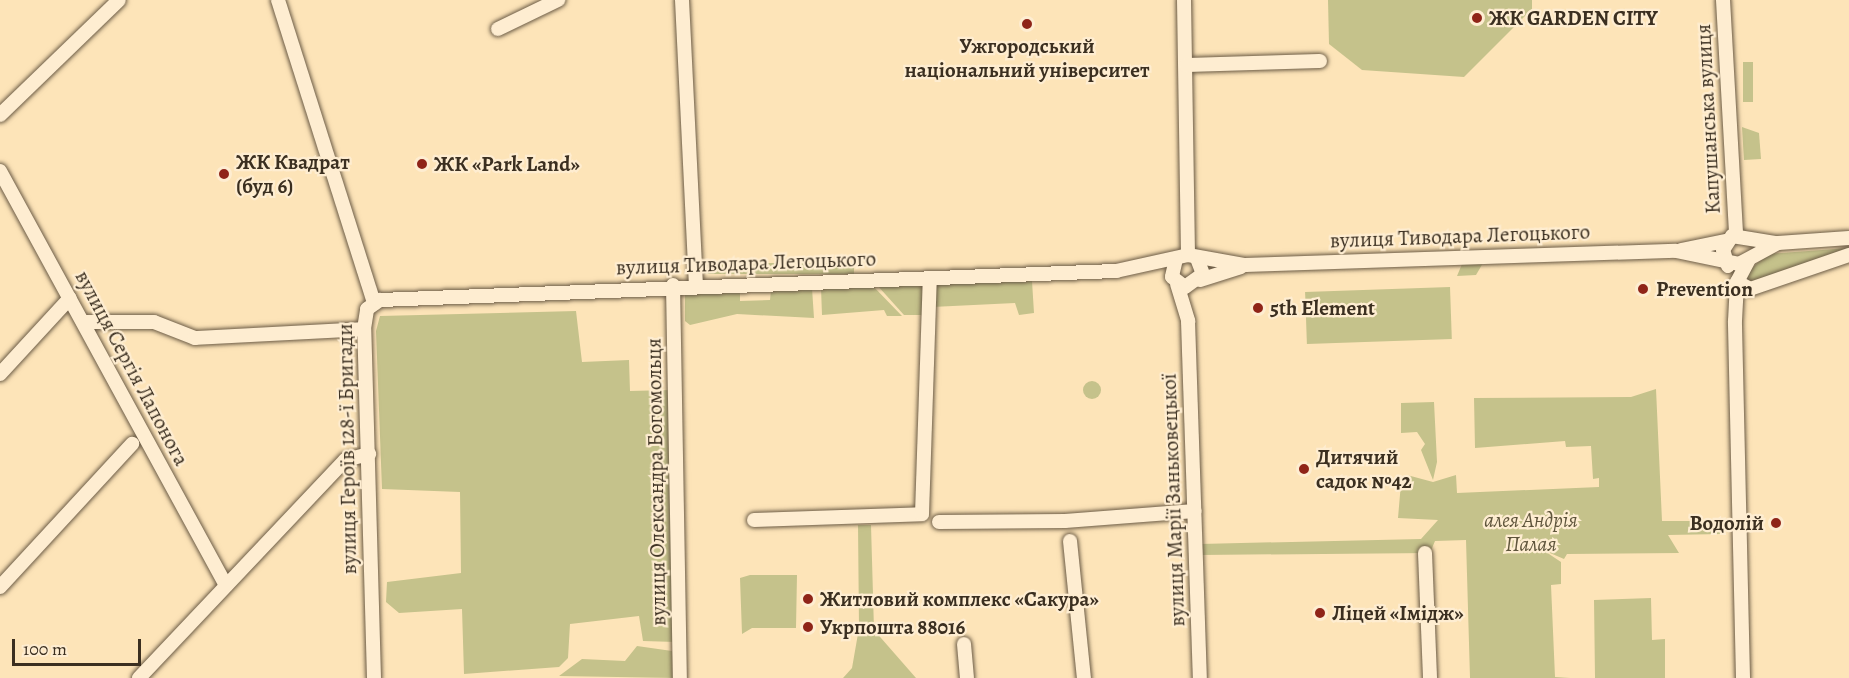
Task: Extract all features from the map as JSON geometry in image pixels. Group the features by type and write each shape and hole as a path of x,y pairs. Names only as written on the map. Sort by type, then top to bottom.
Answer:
{"street":[{"path":"0,115 119,0"},
{"path":"498,29 558,0"},
{"path":"682,0 696,284"},
{"path":"1175,283 1187,257 1184,0"},
{"name":"Капушанська вулиця","path":"1724,0 1736,237"},
{"name":"вулиця Героїв 128-ї Бригади","path":"276,3 329,158 374,303 365,314 364,329 374,678"},
{"path":"1186,65 1320,61"},
{"name":"вулиця Сергія Лапонога","path":"0,171 226,585"},
{"path":"1736,237 1778,243 1849,238"},
{"path":"1735,321 1726,259 1736,237"},
{"path":"1736,237 1753,248 1737,282 1735,321 1743,678"},
{"name":"вулиця Тиводара Легоцького","path":"1676,251 1736,237"},
{"path":"1749,259 1778,243"},
{"name":"вулиця Тиводара Легоцького","path":"1121,271 1187,257 1245,265 1676,251 1726,259 1735,264 1749,259"},
{"path":"1735,321 1750,289 1849,255"},
{"name":"вулиця Марії Заньковецької","path":"1187,257 1198,282 1188,321 1200,678"},
{"name":"вулиця Тиводара Легоцького","path":"374,303 398,297 696,284 1121,271 1145,274 1175,283 1198,282 1245,265"},
{"path":"754,520 922,514 930,278"},
{"path":"1737,282 1750,289"},
{"name":"вулиця Марії Заньковецької","path":"1175,283 1188,321"},
{"name":"вулиця Олександра Богомольця","path":"673,285 680,678"},
{"path":"0,374 70,298"},
{"path":"82,322 154,322 195,338 364,329"},
{"path":"0,587 132,444"},
{"path":"139,678 345,460 369,454"},
{"path":"939,522 1065,521 1195,511"},
{"path":"1070,541 1084,678"},
{"path":"1425,553 1430,678"},
{"path":"964,644 967,678"}],"green space":[{"path":"1328,0 1532,0 1532,9 1464,77 1362,70 1329,44"},
{"path":"1743,62 1753,62 1753,102 1743,102"},
{"path":"1742,127 1759,133 1761,159 1744,160"},
{"path":"1849,248 1755,283 1746,282 1748,272 1767,254"},
{"path":"704,263 854,263 854,274 704,274"},
{"path":"1483,263 1476,275 1457,276 1462,264"},
{"path":"1032,281 1034,313 1019,315 1015,303 932,307 935,284"},
{"path":"923,283 922,315 904,315 877,285"},
{"path":"872,285 902,316 887,316 884,310 822,315 821,288"},
{"path":"1450,287 1452,339 1307,344 1305,292"},
{"path":"812,288 814,318 737,314 690,325 685,321 685,292 740,291 740,301 770,300 771,290"},
{"path":"576,311 582,362 629,360 630,391 670,390 676,642 643,641 639,616 570,624 568,658 559,667 464,674 462,609 399,613 386,602 387,582 461,573 460,492 382,489 376,331 380,316"},
{"path":"1088,381 1096,381 1101,386 1099,397 1088,399 1083,394 1083,386"},
{"name":"алея Андрія Палая","path":"1656,389 1662,521 1721,521 1722,534 1668,535 1679,553 1567,554 1564,559 1543,550 1561,562 1561,584 1551,585 1555,677 1570,678 1470,678 1466,540 1435,541 1430,553 1200,555 1200,544 1421,539 1438,520 1398,518 1401,483 1407,475 1433,482 1456,475 1457,493 1599,487 1599,478 1593,479 1591,446 1566,447 1565,441 1475,448 1474,398 1631,397"},
{"path":"1434,402 1437,462 1433,480 1421,450 1425,444 1417,432 1401,433 1401,403"},
{"path":"858,525 871,525 874,630 916,678 843,678 852,668 859,628"},
{"path":"750,575 797,575 796,628 752,628 742,634 740,578"},
{"path":"1651,598 1652,640 1665,639 1665,678 1595,678 1594,600"},
{"path":"637,646 672,651 676,678 559,676 582,659 625,661"}],"place":[{"name":"ЖК GARDEN CITY","path":"1477,18"},
{"name":"Ужгородський національний університет","path":"1027,24"},
{"name":"ЖК «Park Land»","path":"422,164"},
{"name":"ЖК Квадрат (буд 6)","path":"224,174"},
{"name":"Prevention","path":"1643,289"},
{"name":"5th Element","path":"1258,308"},
{"name":"Дитячий садок №42","path":"1304,469"},
{"name":"Водолій","path":"1776,523"},
{"name":"Житловий комплекс «Сакура»","path":"808,599"},
{"name":"Ліцей «Імідж»","path":"1320,613"},
{"name":"Укрпошта 88016","path":"808,627"}]}
